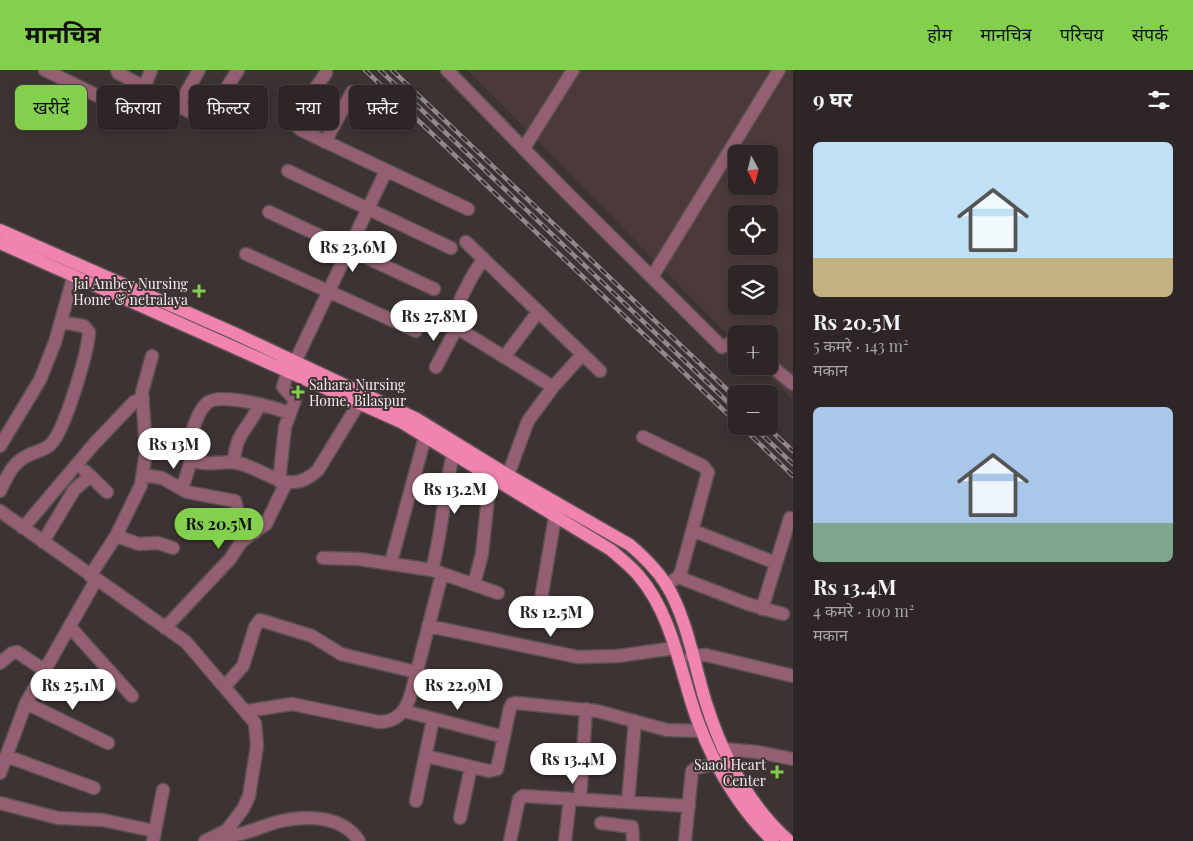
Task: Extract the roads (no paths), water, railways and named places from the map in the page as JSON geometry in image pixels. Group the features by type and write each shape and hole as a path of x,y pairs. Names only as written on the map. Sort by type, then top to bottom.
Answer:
{"main road":[{"path":"0,230 291,367"},
{"path":"0,242 417,419 508,475 616,535 643,556 666,585 683,626 691,656 723,749 752,800 787,839"},
{"path":"305,373 358,403 426,437 490,478 611,550 639,575 662,614 676,648 702,731 716,764 741,806 773,841"}],"street":[{"path":"45,70 97,96"},
{"path":"117,70 118,73 138,85"},
{"path":"145,85 151,70"},
{"path":"179,105 199,70"},
{"path":"179,108 200,118 207,118 238,70"},
{"path":"447,70 722,347 728,344"},
{"path":"524,148 573,70"},
{"path":"652,277 779,70"},
{"path":"326,73 300,111 296,122 301,130 468,209"},
{"path":"325,142 349,98"},
{"path":"288,171 451,248"},
{"path":"165,628 230,559 237,546 266,524 273,512 283,482 289,413 295,400 283,388 291,367 386,171"},
{"path":"269,212 434,288"},
{"path":"466,242 600,371"},
{"path":"246,254 416,331"},
{"path":"484,260 473,275 454,316 453,322 456,329 505,356 553,387"},
{"path":"0,446 37,386 62,322 65,301 74,275"},
{"path":"505,356 538,312"},
{"path":"0,492 12,467 23,458 48,447 53,442 72,396 89,332 84,326 62,322"},
{"path":"436,367 456,329"},
{"path":"508,475 528,421 553,387 582,355"},
{"path":"0,773 26,703 70,627 93,578 130,509 143,475 146,443 142,398 143,386 152,356"},
{"path":"778,372 793,384"},
{"path":"23,528 77,463 126,410 142,398"},
{"path":"182,489 199,414 210,401 227,398 289,413"},
{"path":"146,443 160,442 200,463 234,462 247,465 283,482 308,477 318,470 358,403"},
{"path":"234,462 237,438 250,423 259,406"},
{"path":"390,562 426,437"},
{"path":"643,437 707,469 708,475 694,531 678,577 666,585"},
{"path":"247,711 292,704 387,722 404,711 428,626 437,572 443,503 453,454"},
{"path":"77,463 106,492"},
{"path":"143,475 162,478 182,489 235,501 240,519 255,533"},
{"path":"43,542 74,490 90,476"},
{"path":"474,584 482,554 490,478"},
{"path":"0,511 186,642 247,711 255,723 257,732 249,796 234,822 217,835 205,841"},
{"path":"540,605 555,517"},
{"path":"762,609 790,518"},
{"path":"694,531 776,563"},
{"path":"116,536 140,544 158,543 174,548"},
{"path":"323,558 390,562 437,572 498,593"},
{"path":"678,577 762,609 783,614"},
{"path":"225,686 243,666 255,627 260,620 312,636 341,654 416,672"},
{"path":"428,626 578,657 618,656 676,648"},
{"path":"70,627 132,696"},
{"path":"0,664 12,653 17,652 44,670"},
{"path":"691,656 706,655 793,676"},
{"path":"26,703 108,743"},
{"path":"426,756 489,771 497,769 512,704 586,709 667,730 702,731"},
{"path":"565,841 575,799 586,709"},
{"path":"404,711 504,737"},
{"path":"416,801 433,719"},
{"path":"628,802 635,721"},
{"path":"723,749 757,752 793,759"},
{"path":"6,756 94,788"},
{"path":"685,841 692,772 696,768 716,764"},
{"path":"460,818 471,767"},
{"path":"0,802 58,818 103,820 154,836 163,790"},
{"path":"510,841 520,797 689,806"},
{"path":"217,835 230,838 282,821 311,818 347,826 360,841"},
{"path":"601,823 632,827 633,841"}],"railway":[{"path":"365,70 728,414"},
{"path":"380,70 728,402"},
{"path":"392,70 728,390"},
{"path":"750,435 793,476"},
{"path":"762,435 793,464"},
{"path":"776,435 793,451"}],"place":[{"name":"Jai Ambey Nursing Home & netralaya","path":"199,291"},
{"name":"Sahara Nursing Home, Bilaspur","path":"298,392"},
{"name":"Saaol Heart Center","path":"777,772"}]}
